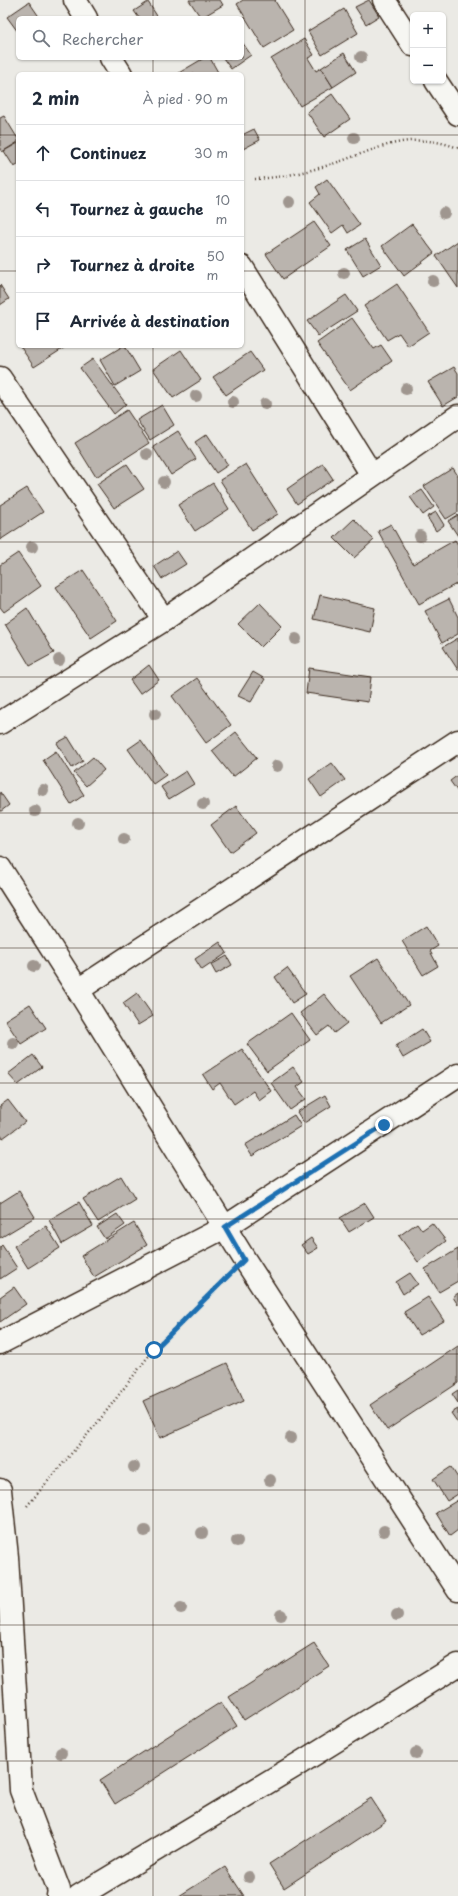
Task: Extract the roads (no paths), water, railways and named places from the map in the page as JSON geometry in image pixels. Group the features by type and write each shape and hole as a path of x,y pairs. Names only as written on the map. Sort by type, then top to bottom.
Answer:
{"street":[{"path":"75,0 85,16"},
{"path":"384,0 410,40"},
{"path":"112,60 120,72"},
{"path":"438,84 458,114"},
{"path":"244,270 372,475"},
{"path":"0,378 164,620"},
{"path":"0,723 164,620 458,416"},
{"path":"78,990 458,741"},
{"path":"0,868 78,990 244,1260 458,1590"},
{"path":"0,1343 225,1227 458,1075"},
{"path":"0,1490 21,1790 59,1890 58,1896"},
{"path":"79,1896 300,1763 458,1665"}]}
